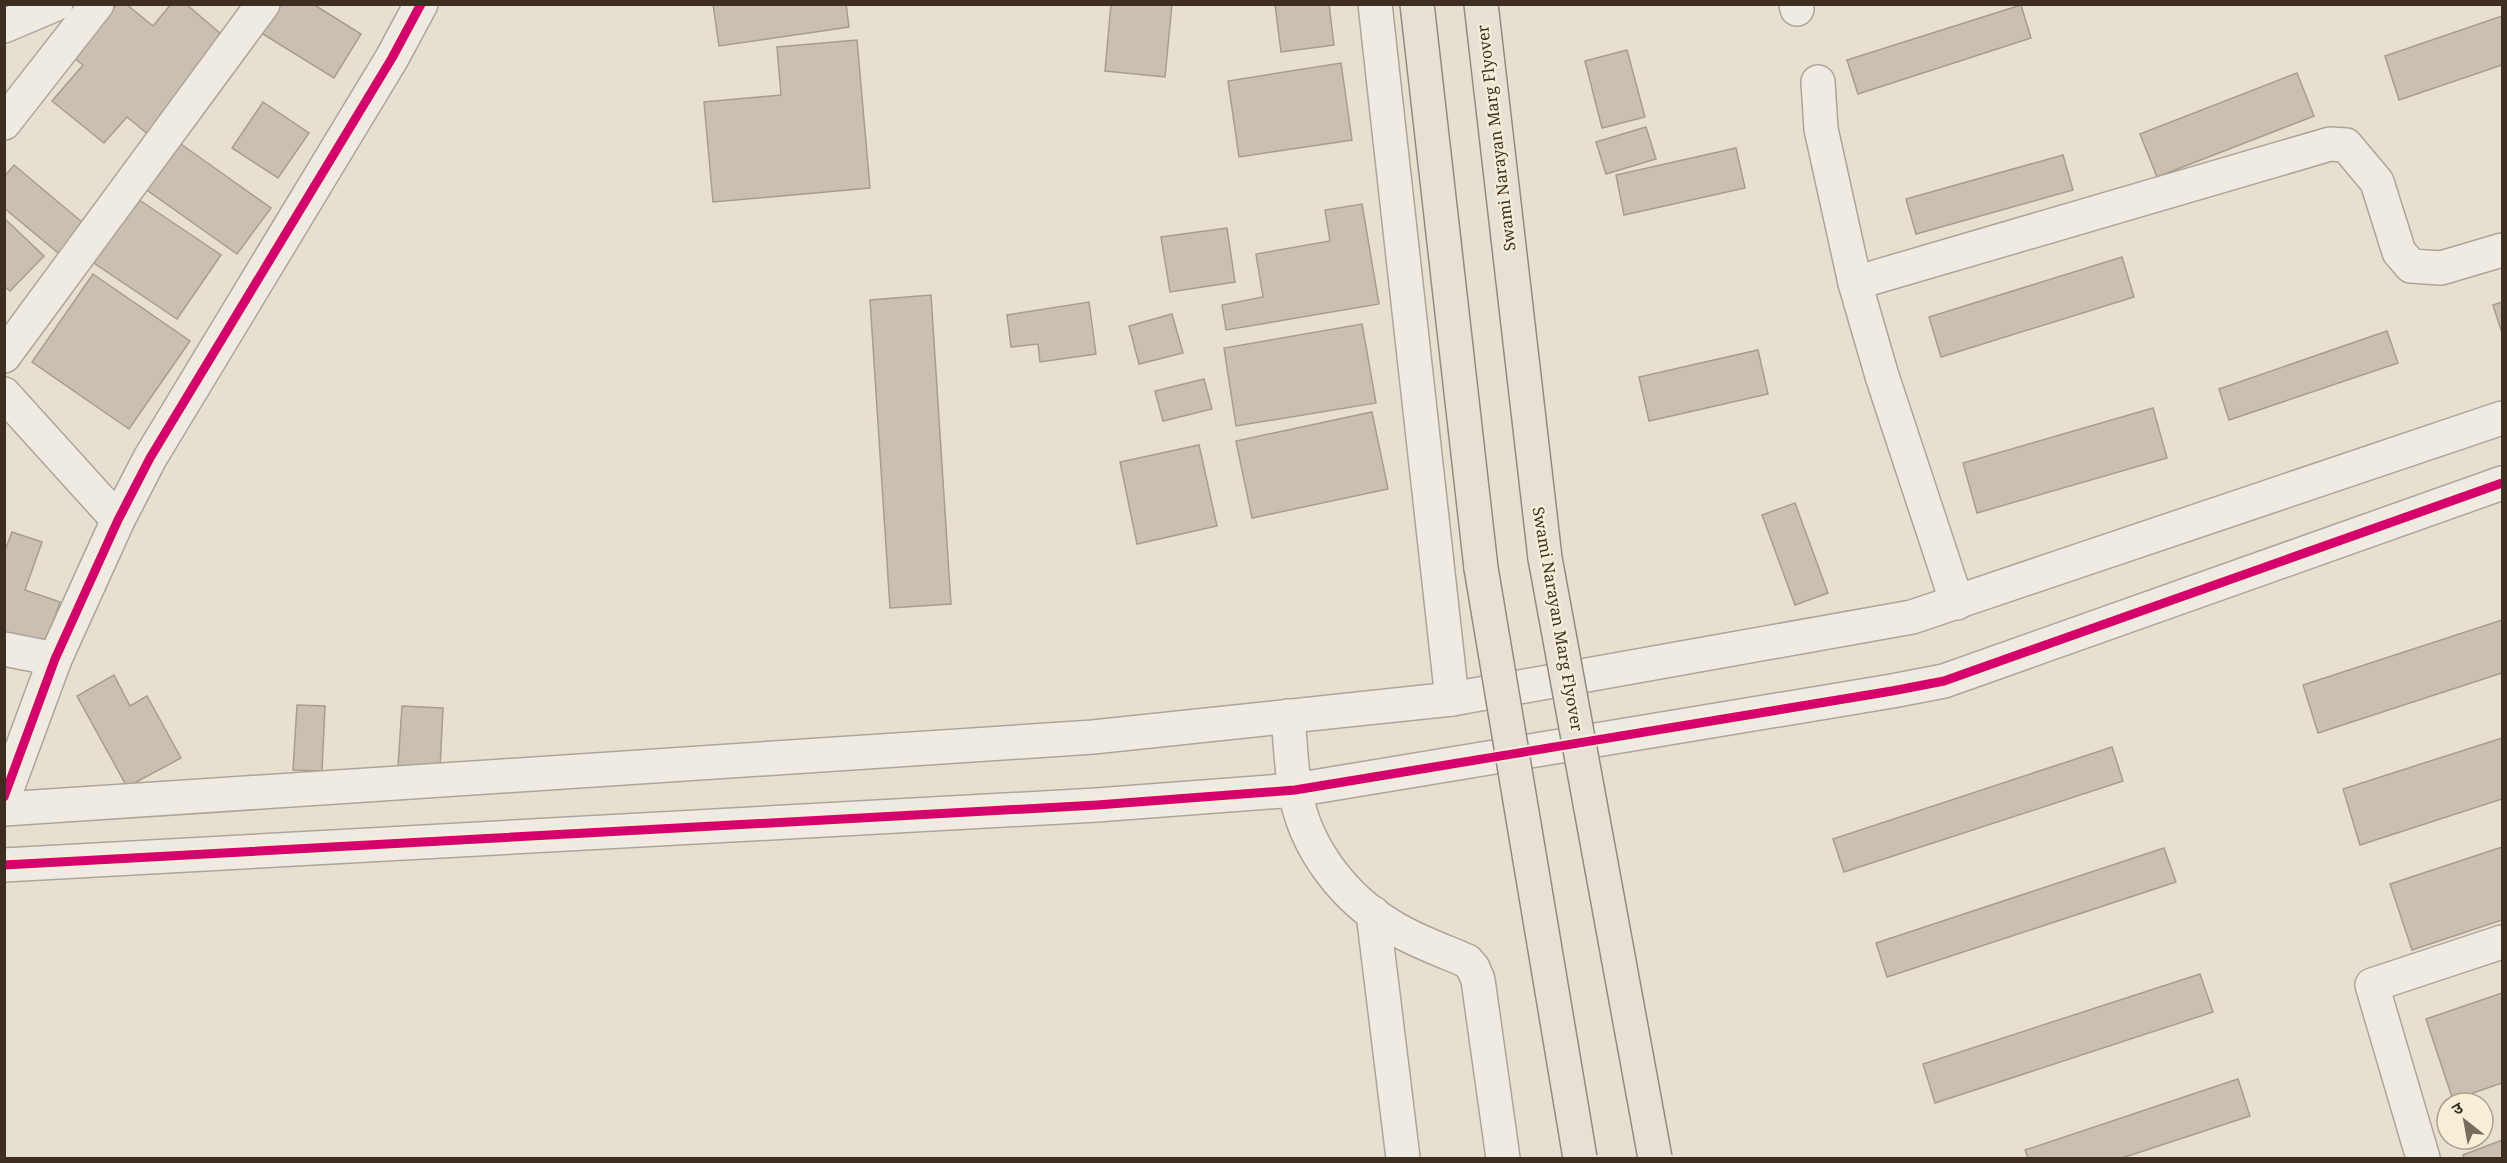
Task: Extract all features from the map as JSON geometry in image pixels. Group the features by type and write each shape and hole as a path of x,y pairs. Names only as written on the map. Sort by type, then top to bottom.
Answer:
{"main road":[{"path":"1417,4 1481,568 1580,1158"},
{"name":"Swami Narayan Marg Flyover","path":"1481,4 1545,558 1655,1158"}],"street":[{"path":"4,123 97,4"},
{"path":"4,356 263,4"},
{"path":"4,797 55,659 118,520 150,458 386,68 421,4"},
{"path":"1376,4 1452,699"},
{"path":"4,26 44,7"},
{"path":"1818,82 1821,129 1855,283 1882,376 1957,603"},
{"path":"1855,283 2330,144 2346,145 2377,182 2399,252 2411,266 2440,268 2502,250"},
{"path":"4,394 118,520"},
{"path":"4,809 1093,737 1452,699 1912,617 2502,418"},
{"path":"4,865 1085,806 1295,790 1944,681 2502,483"},
{"path":"4,649 55,659"},
{"path":"1288,716 1295,790 1310,837 1325,865 1353,897 1396,930 1467,961 1473,968 1478,980 1503,1158"},
{"path":"1373,913 1403,1158"},
{"path":"2422,1158 2372,985 2502,942"}],"building":[{"path":"117,4 126,4 153,26 171,4 186,4 228,40 149,135 127,117 104,143 52,101 83,65 73,57"},
{"path":"274,4 313,4 361,34 334,78 258,31"},
{"path":"713,4 846,4 849,27 719,46"},
{"path":"1111,4 1172,4 1165,77 1105,71"},
{"path":"1275,4 1329,4 1334,45 1281,52"},
{"path":"2021,5 2031,38 1858,94 1847,60"},
{"path":"2502,16 2502,65 2399,100 2385,56"},
{"path":"857,40 870,188 713,202 704,102 781,95 777,47"},
{"path":"1627,50 1645,117 1602,128 1585,61"},
{"path":"1341,63 1352,140 1239,157 1228,81"},
{"path":"2297,73 2314,116 2157,177 2140,134"},
{"path":"263,102 309,133 278,178 232,148"},
{"path":"1646,127 1656,159 1606,174 1596,142"},
{"path":"178,142 271,208 237,254 144,188"},
{"path":"1736,148 1745,188 1624,215 1616,175"},
{"path":"2063,155 2073,190 1916,234 1906,199"},
{"path":"14,165 95,233 69,262 4,208 4,177"},
{"path":"129,193 221,255 177,319 85,257"},
{"path":"1362,204 1379,304 1226,330 1222,305 1263,297 1256,254 1330,241 1325,210"},
{"path":"4,218 44,256 10,291 4,286"},
{"path":"1227,228 1235,282 1170,292 1161,237"},
{"path":"2122,257 2134,297 1941,357 1929,317"},
{"path":"93,274 190,341 129,429 32,362"},
{"path":"931,295 951,604 890,608 870,300"},
{"path":"1089,302 1096,354 1040,362 1038,344 1011,347 1007,315"},
{"path":"2502,302 2502,333 2493,305"},
{"path":"1172,314 1183,353 1139,364 1129,326"},
{"path":"1362,324 1376,403 1236,426 1224,348"},
{"path":"2387,331 2398,363 2229,420 2219,389"},
{"path":"1758,350 1768,394 1649,421 1639,377"},
{"path":"1204,379 1212,409 1163,421 1155,391"},
{"path":"2153,408 2167,458 1977,513 1963,463"},
{"path":"1372,412 1388,489 1252,518 1236,441"},
{"path":"1199,445 1217,526 1137,544 1120,462"},
{"path":"1795,503 1828,593 1795,605 1762,515"},
{"path":"12,532 42,542 25,590 60,602 42,654 4,641 4,553"},
{"path":"2502,620 2502,673 2318,733 2303,685"},
{"path":"114,675 130,706 147,696 181,758 127,787 77,696"},
{"path":"297,705 325,706 322,771 293,770"},
{"path":"402,706 443,708 440,769 398,767"},
{"path":"2502,738 2502,799 2360,845 2343,789"},
{"path":"2112,747 2123,781 1844,872 1833,839"},
{"path":"2502,847 2502,920 2412,950 2390,884"},
{"path":"2164,848 2176,882 1887,977 1876,943"},
{"path":"2200,974 2213,1012 1935,1103 1923,1064"},
{"path":"2502,993 2502,1083 2479,1091 2450,1091 2426,1019"},
{"path":"2238,1079 2250,1116 2122,1158 2028,1158 2025,1150"},
{"path":"2502,1140 2502,1158 2464,1158 2463,1155 2473,1151 2495,1151 2495,1143"}],"cycle path":[{"path":"4,797 55,659 118,520 150,458 392,58 421,4"},
{"path":"4,865 1097,805 1295,790 1944,681 2502,483"}]}
